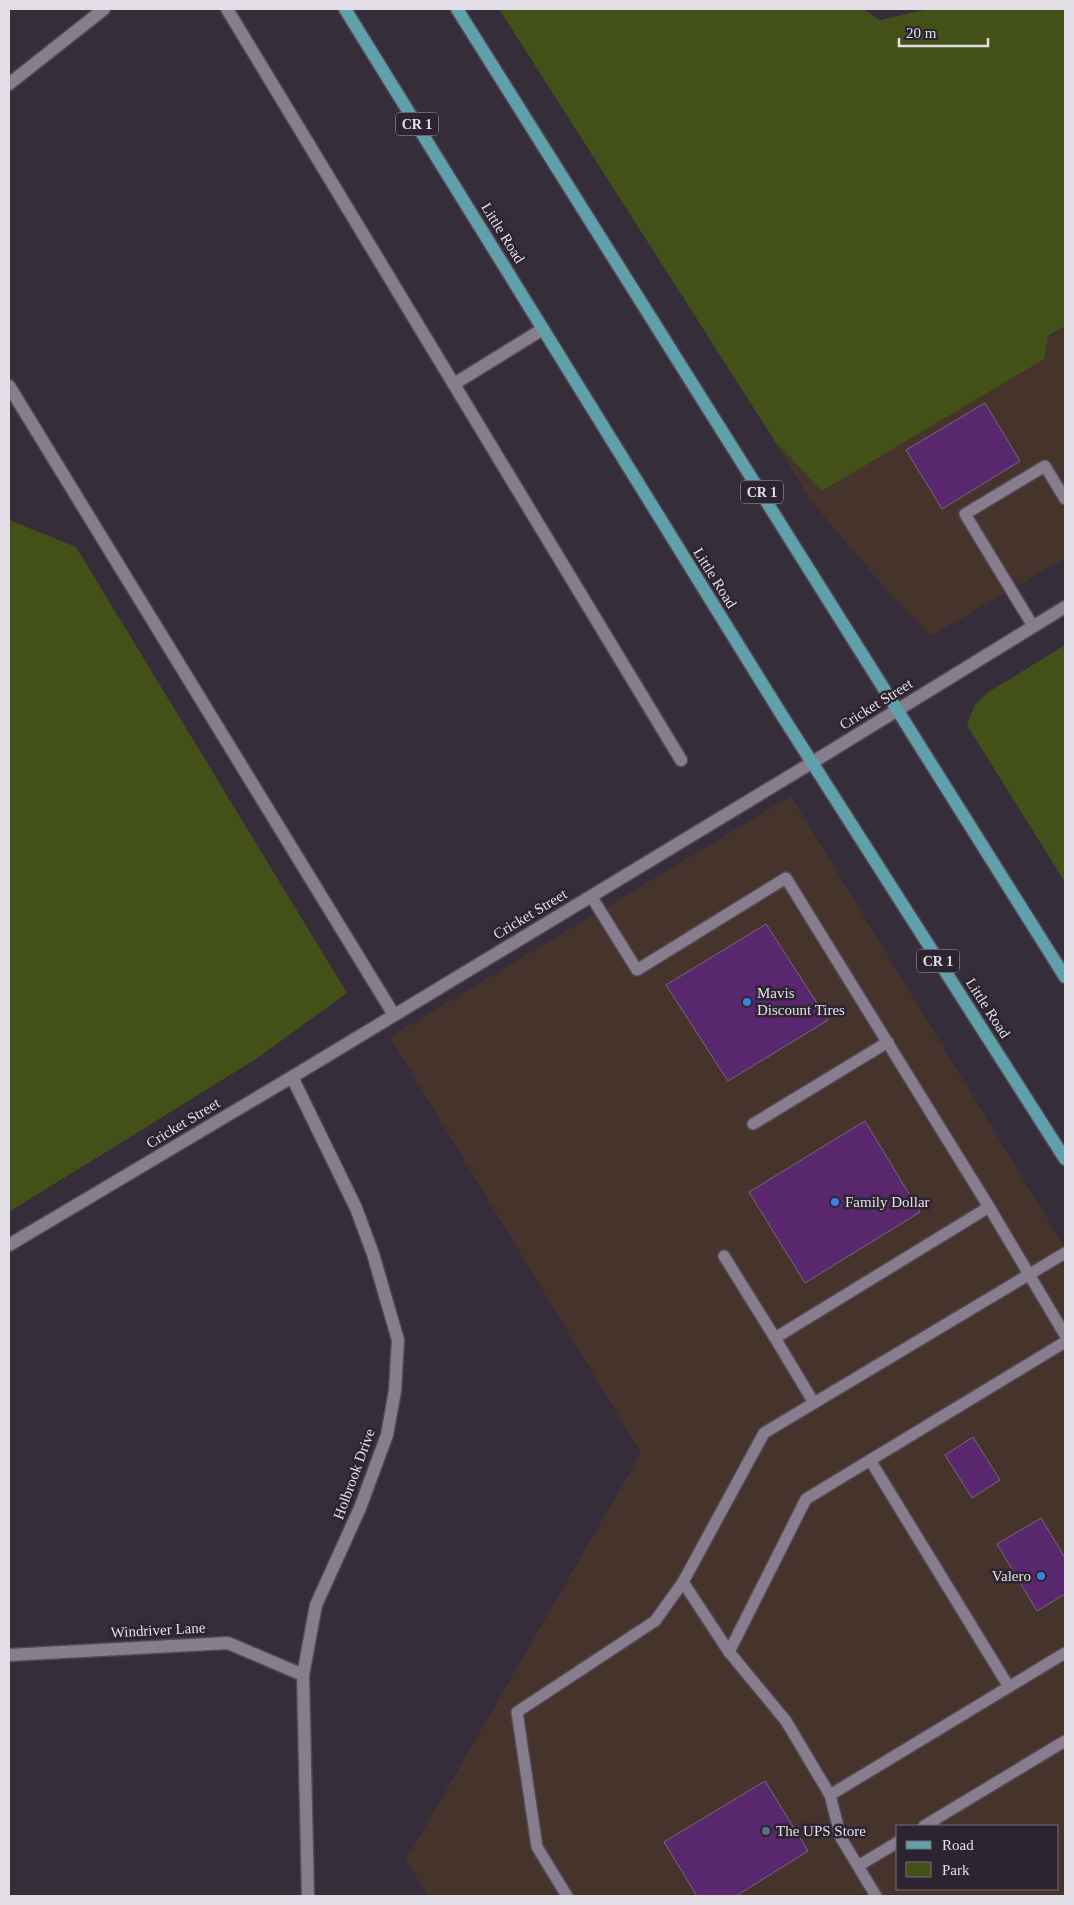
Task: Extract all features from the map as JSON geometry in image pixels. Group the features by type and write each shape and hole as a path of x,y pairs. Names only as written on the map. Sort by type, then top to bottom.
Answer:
{"main road":[{"name":"Little Road","path":"346,9 782,717 1065,1159"},
{"name":"CR 1","path":"457,9 898,708 1065,977"}],"street":[{"path":"9,84 104,9"},
{"path":"227,9 681,760"},
{"path":"454,384 543,329"},
{"path":"9,386 394,1015"},
{"name":"Cricket Street","path":"9,1245 292,1077 1065,607"},
{"name":"Holbrook Drive","path":"292,1077 356,1208 373,1254 398,1340 395,1391 387,1435 360,1508 316,1605 303,1675 308,1896"},
{"name":"Windriver Lane","path":"9,1655 228,1643 303,1675"}],"lane":[{"path":"1033,626 965,514 1045,466 1065,499"},
{"path":"591,896 637,970 786,878 989,1207 1065,1335"},
{"path":"753,1124 888,1042"},
{"path":"774,1338 989,1207"},
{"path":"567,1896 537,1847 517,1712 655,1621 683,1582 764,1433 1065,1253"},
{"path":"724,1256 814,1403"},
{"path":"729,1652 806,1499 1065,1342"},
{"path":"870,1460 1009,1687"},
{"path":"683,1582 729,1652 786,1721 830,1795 841,1838 876,1896"},
{"path":"830,1795 1065,1653"},
{"path":"926,1825 1065,1741"},
{"path":"858,1866 896,1843"}],"shaded area":[{"path":"1065,326 1065,558 931,636 889,593 811,501 776,443 823,491"},
{"path":"791,796 1065,1248 1065,1896 428,1896 406,1860 641,1453 390,1037"}],"green space":[{"path":"499,9 863,9 880,20 929,9 1065,9 1065,326 1048,336 1044,359 822,491 776,443"},
{"path":"9,520 76,547 347,993 256,1059 9,1212"},
{"path":"1065,645 1065,882 967,725 974,706 987,693"}],"building":[{"path":"985,403 1020,461 942,509 906,450"},
{"name":"Mavis Discount Tires","path":"766,924 828,1020 728,1081 666,985"},
{"name":"Family Dollar","path":"865,1121 920,1212 805,1283 749,1192"},
{"path":"973,1437 1000,1480 972,1498 945,1455"},
{"name":"Valero","path":"1041,1518 1065,1558 1065,1594 1037,1611 997,1544"},
{"path":"765,1781 808,1851 736,1896 697,1896 664,1842"}],"place":[{"name":"Mavis Discount Tires","path":"747,1002"},
{"name":"Family Dollar","path":"835,1202"},
{"name":"Valero","path":"1041,1576"},
{"name":"The UPS Store","path":"766,1831"}]}
